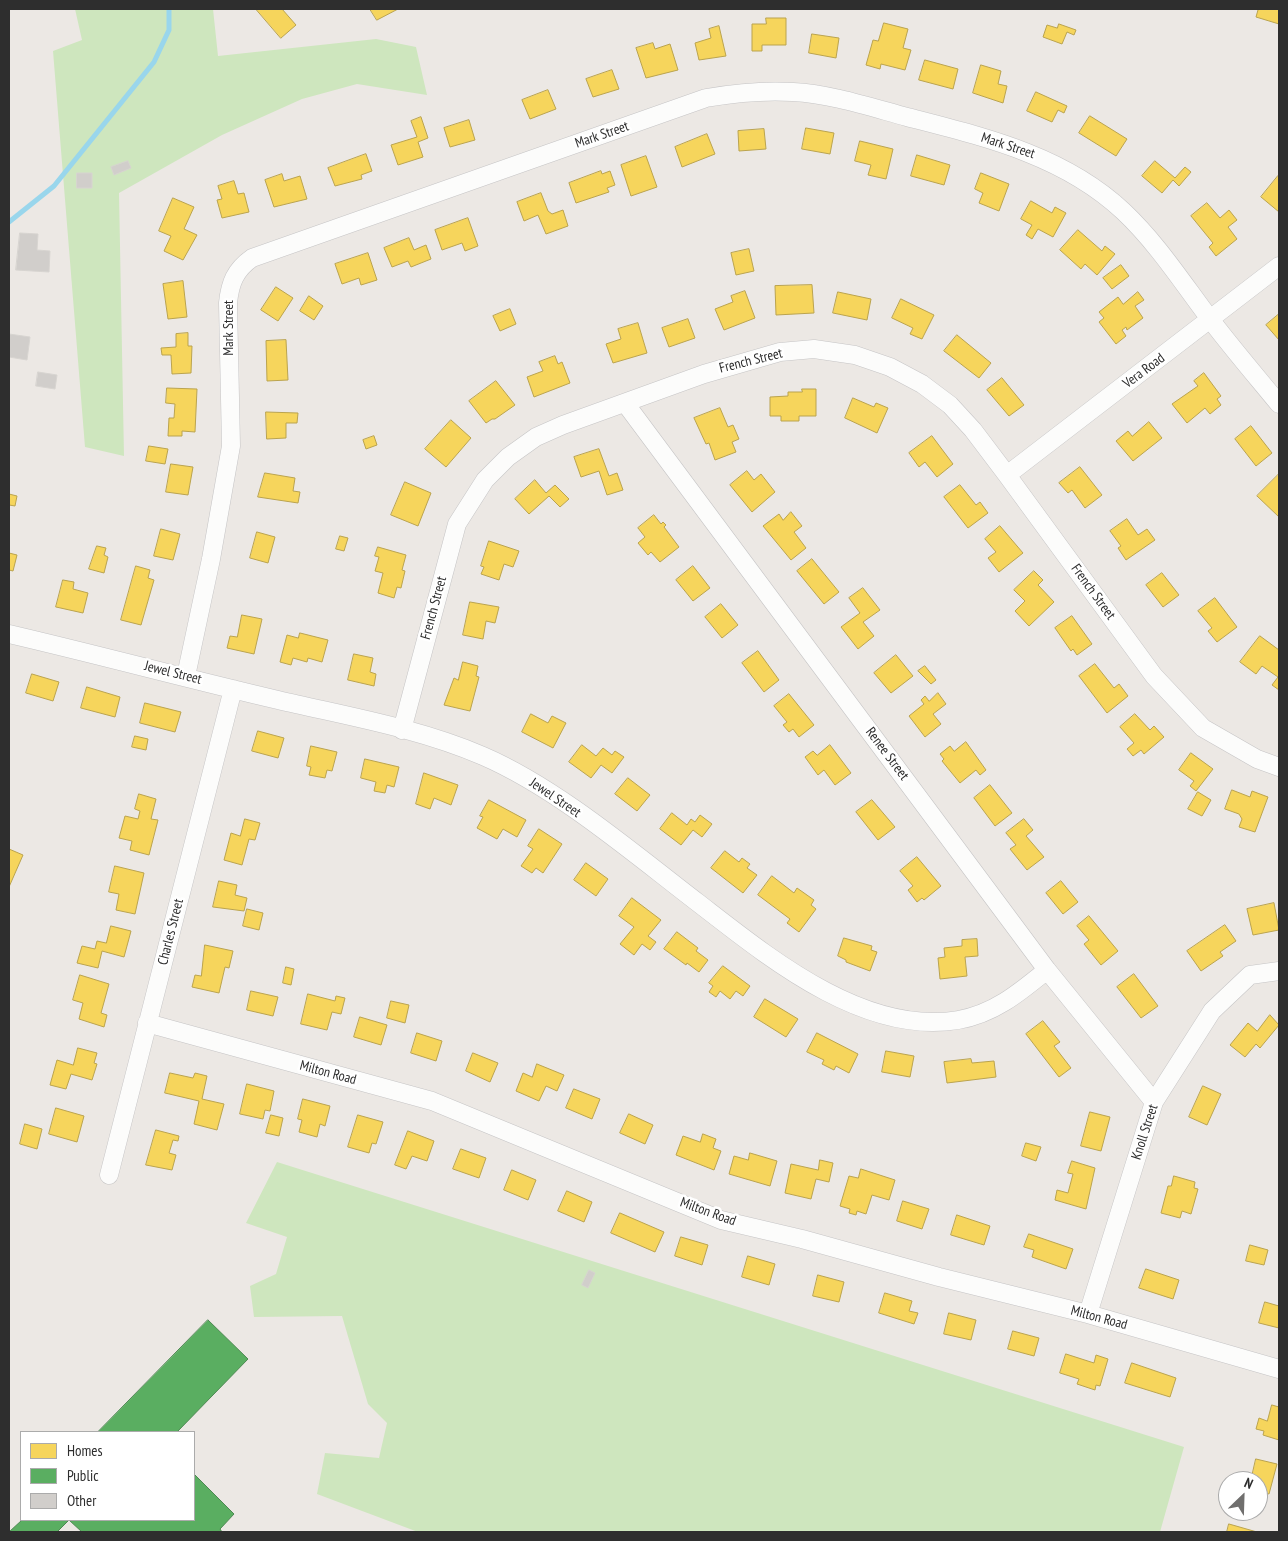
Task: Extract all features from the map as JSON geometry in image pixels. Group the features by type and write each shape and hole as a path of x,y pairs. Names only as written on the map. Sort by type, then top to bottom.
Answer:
{"street":[{"name":"Mark Street","path":"186,676 211,559 231,446 228,303 231,283 238,270 252,258 697,101 755,91 794,92 880,109 1028,152 1076,176 1097,189 1123,211 1155,245 1211,320 1279,404"},
{"name":"Vera Road","path":"1007,475 1279,266"},
{"name":"French Street","path":"402,730 457,524 466,506 485,480 502,463 536,437 704,374 780,352 814,350 855,354 890,366 922,384 950,405 973,430 1007,475 1154,676 1203,728 1257,758 1279,767"},
{"name":"Renee Street","path":"625,403 1047,970 1154,1102"},
{"name":"Jewel Street","path":"9,634 402,730 483,756 537,785 646,863 764,953 830,994 871,1011 908,1020 957,1020 981,1014 1001,1005 1047,970"},
{"name":"Charles Street","path":"110,1175 233,689"},
{"name":"Knoll Street","path":"1088,1314 1154,1102 1212,1011 1250,975 1279,972"},
{"name":"Milton Road","path":"147,1023 432,1101 721,1220 802,1239 939,1277 1088,1314 1279,1370"}],"green space":[{"path":"75,9 213,9 218,56 376,39 416,47 427,95 357,84 302,99 222,135 119,193 124,456 85,447 53,51 82,40"},
{"path":"277,1162 1184,1447 1160,1532 418,1532 317,1494 325,1453 379,1458 387,1423 368,1404 342,1316 254,1317 250,1286 276,1274 287,1237 246,1223"}],"building: Homes":[{"path":"256,9 282,9 296,25 281,38"},
{"path":"370,9 398,9 377,20"},
{"path":"1255,9 1279,9 1279,24 1256,17 1258,10"},
{"path":"766,18 786,18 786,45 762,45 762,51 752,51 752,24 766,24"},
{"path":"884,23 908,29 903,48 911,50 905,70 881,64 880,69 866,65 873,40 878,41"},
{"path":"1059,24 1076,30 1074,35 1067,32 1062,44 1043,37 1047,25 1057,28"},
{"path":"719,26 726,56 699,60 695,43 711,38 709,29"},
{"path":"812,34 839,38 836,58 809,53"},
{"path":"653,43 655,49 670,44 678,70 646,78 636,48"},
{"path":"925,60 958,69 953,89 919,80"},
{"path":"981,65 1001,71 998,84 1007,86 1003,103 973,93"},
{"path":"612,70 619,89 593,97 586,79"},
{"path":"548,90 556,109 530,119 522,100"},
{"path":"1036,92 1067,106 1064,113 1058,110 1052,122 1027,111"},
{"path":"1090,116 1127,139 1116,156 1079,133"},
{"path":"421,117 428,138 418,142 423,157 398,165 391,145 417,137 411,121"},
{"path":"469,120 475,140 450,147 444,128"},
{"path":"806,128 834,133 830,154 802,149"},
{"path":"764,129 766,149 739,151 738,131"},
{"path":"707,134 715,154 682,167 675,147"},
{"path":"860,141 893,149 886,179 868,175 871,165 855,161"},
{"path":"366,154 372,171 361,175 362,179 335,186 328,168"},
{"path":"917,155 950,165 944,185 911,176"},
{"path":"646,156 657,187 631,196 621,165"},
{"path":"1155,161 1175,178 1185,167 1191,172 1179,186 1173,180 1162,193 1142,176"},
{"path":"601,171 602,174 610,171 615,185 607,188 609,192 576,203 569,183"},
{"path":"981,173 1009,184 999,211 979,203 983,193 975,189"},
{"path":"282,174 284,181 300,176 307,199 274,207 265,180"},
{"path":"1279,177 1279,212 1261,197"},
{"path":"234,181 238,194 244,193 249,212 222,218 217,200 222,199 218,186"},
{"path":"541,193 548,211 552,214 563,210 568,226 546,234 538,215 524,221 517,202"},
{"path":"173,198 194,207 184,229 197,235 183,260 164,251 171,236 159,231"},
{"path":"1031,201 1052,213 1055,207 1066,213 1053,237 1038,229 1032,239 1026,235 1032,225 1021,219"},
{"path":"1207,203 1220,218 1229,210 1237,220 1228,227 1237,239 1216,256 1209,247 1213,243 1191,216"},
{"path":"468,218 478,246 465,251 462,243 442,250 435,230"},
{"path":"1078,230 1102,251 1105,246 1115,254 1097,275 1085,264 1081,269 1060,250"},
{"path":"409,238 414,250 426,245 431,259 411,267 408,261 392,267 384,248"},
{"path":"749,249 754,271 736,275 731,253"},
{"path":"368,253 377,280 361,285 359,278 342,284 335,264"},
{"path":"1121,265 1129,276 1112,289 1103,278"},
{"path":"183,281 187,317 168,319 163,284"},
{"path":"812,285 814,313 776,315 775,286"},
{"path":"276,287 293,298 278,321 261,310"},
{"path":"745,291 755,318 724,330 715,309 733,302 731,296"},
{"path":"838,292 871,299 867,320 833,313"},
{"path":"1138,292 1144,300 1135,306 1143,318 1127,330 1126,327 1122,330 1126,336 1116,344 1099,322 1104,318 1099,312 1118,297 1123,304"},
{"path":"309,296 323,306 314,320 300,311"},
{"path":"901,299 934,315 922,339 910,334 913,328 892,318"},
{"path":"510,309 516,324 500,331 493,316"},
{"path":"1279,314 1279,340 1266,325"},
{"path":"688,319 695,338 669,347 662,328"},
{"path":"638,323 647,353 613,363 606,344 621,339 618,329"},
{"path":"188,333 188,346 192,346 191,373 172,374 171,355 162,355 161,348 176,347 176,334"},
{"path":"957,335 991,363 979,378 944,351"},
{"path":"286,340 288,380 267,381 266,341"},
{"path":"555,356 558,364 562,362 570,383 534,397 527,377 543,371 539,362"},
{"path":"1204,373 1221,396 1217,399 1221,405 1210,414 1205,408 1187,423 1172,404 1198,386 1194,381"},
{"path":"1002,378 1024,405 1009,416 987,390"},
{"path":"496,381 515,405 486,423 469,401"},
{"path":"167,388 197,389 195,432 182,431 182,436 168,436 169,418 174,418 175,404 166,403"},
{"path":"802,389 816,389 816,416 799,416 799,421 781,421 781,416 770,416 770,397 788,396 788,392 802,392"},
{"path":"853,398 874,407 876,403 888,408 877,433 845,418"},
{"path":"720,408 728,427 733,425 739,439 732,442 736,452 715,460 709,443 706,444 694,418"},
{"path":"266,412 298,413 297,423 286,423 286,438 267,439"},
{"path":"451,420 471,438 446,467 425,449"},
{"path":"1149,422 1162,438 1133,461 1116,441 1128,431 1132,436"},
{"path":"1251,426 1272,453 1256,466 1235,439"},
{"path":"374,436 377,445 366,449 363,440"},
{"path":"932,436 953,464 937,477 925,462 919,467 909,453"},
{"path":"149,446 168,449 165,464 146,461"},
{"path":"599,449 609,476 617,473 623,490 607,495 599,471 581,477 574,457"},
{"path":"171,464 193,467 188,495 166,492"},
{"path":"1080,467 1102,495 1085,508 1072,490 1068,493 1059,483"},
{"path":"747,471 754,480 761,474 775,492 752,512 730,485"},
{"path":"265,473 295,478 293,491 300,492 298,503 258,497"},
{"path":"1279,476 1279,517 1257,496"},
{"path":"535,480 546,493 555,485 569,499 560,507 549,496 529,514 515,499"},
{"path":"405,482 431,493 418,526 391,515"},
{"path":"960,485 976,505 980,502 988,513 968,528 944,497"},
{"path":"9,494 17,496 15,506 9,505"},
{"path":"791,512 802,526 794,532 806,548 791,560 763,526 779,514 783,520"},
{"path":"654,515 661,524 663,522 666,525 664,527 679,547 660,562 651,552 648,555 638,543 645,537 638,528"},
{"path":"1127,519 1138,535 1147,529 1155,540 1126,560 1118,548 1121,546 1110,531"},
{"path":"1000,526 1023,553 999,572 988,558 996,552 985,539"},
{"path":"161,529 180,534 173,560 154,556"},
{"path":"257,532 275,537 268,563 250,558"},
{"path":"340,536 348,538 344,551 336,549"},
{"path":"489,541 519,551 513,567 504,564 499,580 481,574 484,567 481,566"},
{"path":"97,546 106,548 104,555 108,557 104,573 89,569"},
{"path":"378,547 406,555 402,570 405,571 401,588 397,587 394,598 378,593 383,573 375,571 379,557 375,556"},
{"path":"9,553 17,555 13,571 9,570"},
{"path":"812,559 839,592 824,604 797,571"},
{"path":"136,566 150,570 148,578 154,580 141,625 121,620"},
{"path":"693,566 710,588 693,601 676,580"},
{"path":"1034,571 1043,580 1038,585 1054,602 1029,626 1015,611 1025,601 1014,590"},
{"path":"1162,573 1179,595 1163,607 1146,585"},
{"path":"63,580 74,582 73,589 88,593 83,613 56,607"},
{"path":"863,588 880,610 863,622 874,636 858,649 841,627 860,613 849,598"},
{"path":"1215,598 1237,627 1217,642 1208,631 1212,628 1198,611"},
{"path":"470,602 499,607 495,623 486,621 483,639 463,635"},
{"path":"721,604 738,625 722,638 705,617"},
{"path":"242,615 262,619 254,654 227,648 230,636 237,637"},
{"path":"1072,616 1092,644 1077,655 1073,649 1071,651 1055,628"},
{"path":"300,633 328,640 322,662 308,658 307,662 293,658 291,665 280,662 287,635 298,638"},
{"path":"1260,636 1279,650 1279,690 1272,685 1278,677 1262,666 1256,674 1240,662"},
{"path":"758,651 779,680 764,692 742,663"},
{"path":"354,654 373,658 370,672 376,674 374,686 348,680"},
{"path":"896,655 913,676 891,693 874,673"},
{"path":"463,662 478,666 476,676 479,677 470,711 444,705 454,678 458,680"},
{"path":"1095,664 1114,688 1119,684 1128,696 1107,713 1079,676"},
{"path":"925,666 936,680 931,684 918,671"},
{"path":"32,674 59,682 53,701 26,693"},
{"path":"87,687 120,697 115,717 81,708"},
{"path":"938,693 946,704 933,714 941,724 925,737 909,716 924,704 921,700 925,696 929,701"},
{"path":"789,694 814,725 799,737 793,729 789,732 783,725 787,722 774,706"},
{"path":"145,703 181,712 175,732 140,723"},
{"path":"531,714 548,723 552,716 566,723 553,748 522,732"},
{"path":"1135,714 1150,730 1154,726 1164,737 1144,754 1141,750 1133,756 1127,749 1134,743 1120,727"},
{"path":"258,731 284,738 278,758 252,751"},
{"path":"135,736 148,739 146,750 132,747"},
{"path":"966,742 986,770 980,775 976,770 960,783 942,761 944,759 940,754 950,746 954,751"},
{"path":"582,745 596,756 603,748 612,755 615,751 624,757 612,773 601,765 591,778 569,762"},
{"path":"830,745 851,773 835,785 824,770 818,775 805,757 813,751 817,755"},
{"path":"311,746 337,752 332,771 327,770 325,778 309,775 311,767 307,766"},
{"path":"1191,753 1213,769 1196,791 1190,786 1194,781 1179,770"},
{"path":"365,759 399,767 394,787 387,785 385,793 374,791 376,782 361,778"},
{"path":"424,773 458,785 451,805 434,798 430,809 416,804"},
{"path":"628,778 650,795 637,811 615,794"},
{"path":"990,785 1012,813 995,826 974,798"},
{"path":"1232,790 1250,797 1252,791 1268,797 1255,832 1239,827 1242,819 1239,814 1225,809"},
{"path":"1198,792 1211,800 1202,816 1188,809"},
{"path":"139,794 156,799 151,819 158,820 149,855 130,850 132,841 119,838 125,816 138,819 140,811 135,809"},
{"path":"489,800 526,820 517,837 503,829 497,839 477,828 483,817 480,816"},
{"path":"872,800 895,827 878,840 856,812"},
{"path":"672,813 687,825 691,819 695,822 700,815 712,824 702,837 693,830 681,845 660,829"},
{"path":"245,819 260,823 255,840 249,839 242,865 224,860 231,833 240,836"},
{"path":"1024,819 1033,830 1026,836 1044,857 1027,870 1010,849 1016,845 1006,833"},
{"path":"539,829 562,844 543,873 536,868 532,873 521,866 533,849 528,846"},
{"path":"9,849 23,855 9,887"},
{"path":"725,851 739,862 742,858 750,864 747,868 757,875 743,893 711,868"},
{"path":"917,857 941,886 924,900 922,898 917,902 908,890 913,886 900,871"},
{"path":"586,863 608,879 596,896 574,880"},
{"path":"115,866 144,873 135,914 116,910 119,894 109,892"},
{"path":"772,876 794,893 797,888 814,900 811,905 816,909 799,932 787,923 790,919 758,895"},
{"path":"219,881 237,885 235,895 247,898 244,911 213,907"},
{"path":"1061,881 1078,902 1063,914 1046,893"},
{"path":"632,898 661,920 648,936 656,942 650,950 642,944 634,955 620,944 634,927 619,916"},
{"path":"1274,903 1279,930 1253,935 1247,909"},
{"path":"247,909 263,913 259,930 243,926"},
{"path":"1089,916 1118,951 1101,965 1084,944 1089,940 1077,926"},
{"path":"1225,925 1236,941 1220,952 1223,956 1201,971 1187,951"},
{"path":"111,926 131,931 124,957 102,951 98,968 77,963 82,946 95,949 97,941 106,943"},
{"path":"677,932 698,948 696,951 708,960 699,972 664,949"},
{"path":"844,938 872,946 871,950 877,952 870,971 846,962 846,960 838,956"},
{"path":"977,939 978,956 965,957 967,976 940,979 938,958 945,957 944,948 962,946 962,940"},
{"path":"205,945 233,951 229,968 225,967 219,993 192,987 195,975 201,976"},
{"path":"723,966 750,986 743,996 736,991 730,999 720,991 716,997 709,992 713,986 709,983"},
{"path":"286,967 294,969 291,985 283,983"},
{"path":"1134,974 1158,1006 1141,1018 1117,987"},
{"path":"80,975 109,984 101,1013 107,1015 104,1027 79,1019 83,1003 73,1000"},
{"path":"251,991 278,997 273,1016 247,1010"},
{"path":"308,994 335,1001 336,996 345,998 341,1014 332,1012 327,1030 301,1024"},
{"path":"765,999 798,1019 786,1037 754,1017"},
{"path":"391,1001 409,1005 405,1023 387,1018"},
{"path":"1270,1015 1279,1025 1260,1048 1256,1044 1245,1057 1230,1045 1248,1023 1257,1031"},
{"path":"360,1017 387,1025 381,1045 354,1037"},
{"path":"1043,1021 1060,1042 1054,1046 1071,1068 1059,1077 1026,1034"},
{"path":"417,1033 442,1041 436,1061 411,1053"},
{"path":"817,1033 858,1054 849,1073 836,1066 834,1070 822,1064 824,1060 807,1052"},
{"path":"78,1048 97,1053 94,1063 97,1064 92,1080 71,1074 66,1089 50,1085 57,1060 73,1065"},
{"path":"886,1051 914,1056 910,1077 882,1072"},
{"path":"473,1053 498,1063 490,1082 466,1071"},
{"path":"971,1059 972,1063 994,1061 996,1077 947,1083 944,1062"},
{"path":"537,1064 564,1075 557,1091 546,1086 539,1101 516,1091 523,1073 532,1077"},
{"path":"170,1073 193,1078 195,1073 207,1076 202,1099 224,1104 217,1130 194,1124 199,1101 165,1093"},
{"path":"247,1084 274,1091 270,1111 265,1110 263,1119 240,1114"},
{"path":"1203,1086 1221,1094 1207,1125 1189,1117"},
{"path":"574,1089 600,1099 592,1119 566,1108"},
{"path":"303,1099 330,1106 325,1126 320,1124 317,1137 299,1132 302,1120 298,1119"},
{"path":"56,1108 84,1116 77,1142 49,1134"},
{"path":"1090,1112 1110,1117 1101,1151 1081,1146"},
{"path":"629,1114 653,1125 645,1144 620,1133"},
{"path":"271,1115 283,1118 279,1136 266,1133"},
{"path":"358,1115 383,1122 376,1144 372,1143 369,1153 348,1147"},
{"path":"25,1124 42,1129 37,1149 20,1144"},
{"path":"156,1130 179,1136 178,1141 173,1140 169,1153 176,1155 172,1170 146,1165"},
{"path":"408,1131 434,1141 427,1161 412,1156 406,1169 395,1165"},
{"path":"703,1134 716,1139 713,1148 721,1151 714,1170 676,1155 683,1136 700,1142"},
{"path":"1026,1143 1041,1147 1036,1161 1022,1156"},
{"path":"461,1149 486,1158 479,1178 453,1169"},
{"path":"750,1153 777,1161 770,1186 729,1174 734,1156 748,1160"},
{"path":"820,1160 833,1163 829,1182 816,1179 811,1199 785,1193 791,1164 818,1170"},
{"path":"1072,1161 1095,1168 1086,1209 1055,1200 1057,1190 1068,1193 1073,1174 1068,1173"},
{"path":"861,1169 895,1180 889,1200 872,1195 866,1214 857,1211 856,1215 849,1213 850,1209 840,1206 849,1176 858,1178"},
{"path":"512,1170 536,1180 528,1200 504,1190"},
{"path":"1174,1176 1195,1182 1194,1188 1198,1189 1191,1214 1182,1211 1180,1218 1161,1213 1168,1186 1171,1186"},
{"path":"567,1191 592,1202 584,1222 558,1211"},
{"path":"903,1201 929,1209 922,1229 897,1221"},
{"path":"620,1213 664,1232 655,1252 611,1233"},
{"path":"957,1215 990,1226 984,1245 951,1235"},
{"path":"1029,1234 1073,1249 1066,1269 1032,1257 1034,1250 1024,1247"},
{"path":"681,1237 708,1245 702,1265 675,1256"},
{"path":"1250,1245 1268,1250 1264,1265 1246,1261"},
{"path":"748,1256 775,1264 769,1285 742,1277"},
{"path":"1146,1269 1179,1280 1173,1299 1139,1288"},
{"path":"818,1275 844,1282 839,1302 813,1296"},
{"path":"885,1293 912,1301 909,1311 918,1313 914,1324 879,1313"},
{"path":"1265,1302 1279,1306 1279,1328 1259,1323"},
{"path":"949,1313 976,1320 971,1340 944,1334"},
{"path":"1013,1331 1039,1338 1034,1356 1008,1349"},
{"path":"1066,1354 1094,1363 1096,1355 1108,1359 1100,1386 1096,1385 1095,1390 1077,1384 1079,1379 1060,1373"},
{"path":"1132,1363 1176,1378 1170,1397 1125,1383"},
{"path":"1272,1405 1279,1407 1279,1440 1263,1435 1264,1431 1256,1429 1259,1418 1267,1421"},
{"path":"1256,1459 1277,1464 1269,1494 1268,1471 1253,1471"},
{"path":"1229,1524 1257,1532 1227,1532"}],"building: Public":[{"path":"208,1320 248,1359 178,1431 99,1431"},
{"path":"195,1475 234,1514 220,1529 222,1532 82,1532 70,1521 195,1521"},
{"path":"21,1521 68,1521 57,1532 9,1532"}],"building: Other":[{"path":"128,161 131,168 114,175 111,167"},
{"path":"77,173 92,173 92,188 77,188"},
{"path":"20,233 38,234 37,250 50,251 49,272 16,270"},
{"path":"9,334 30,337 27,360 9,357"},
{"path":"38,372 57,375 55,389 36,386"},
{"path":"589,1270 595,1273 588,1288 582,1285"}],"waterway":[{"path":"9,222 54,186 154,62 169,30 169,9"}]}
